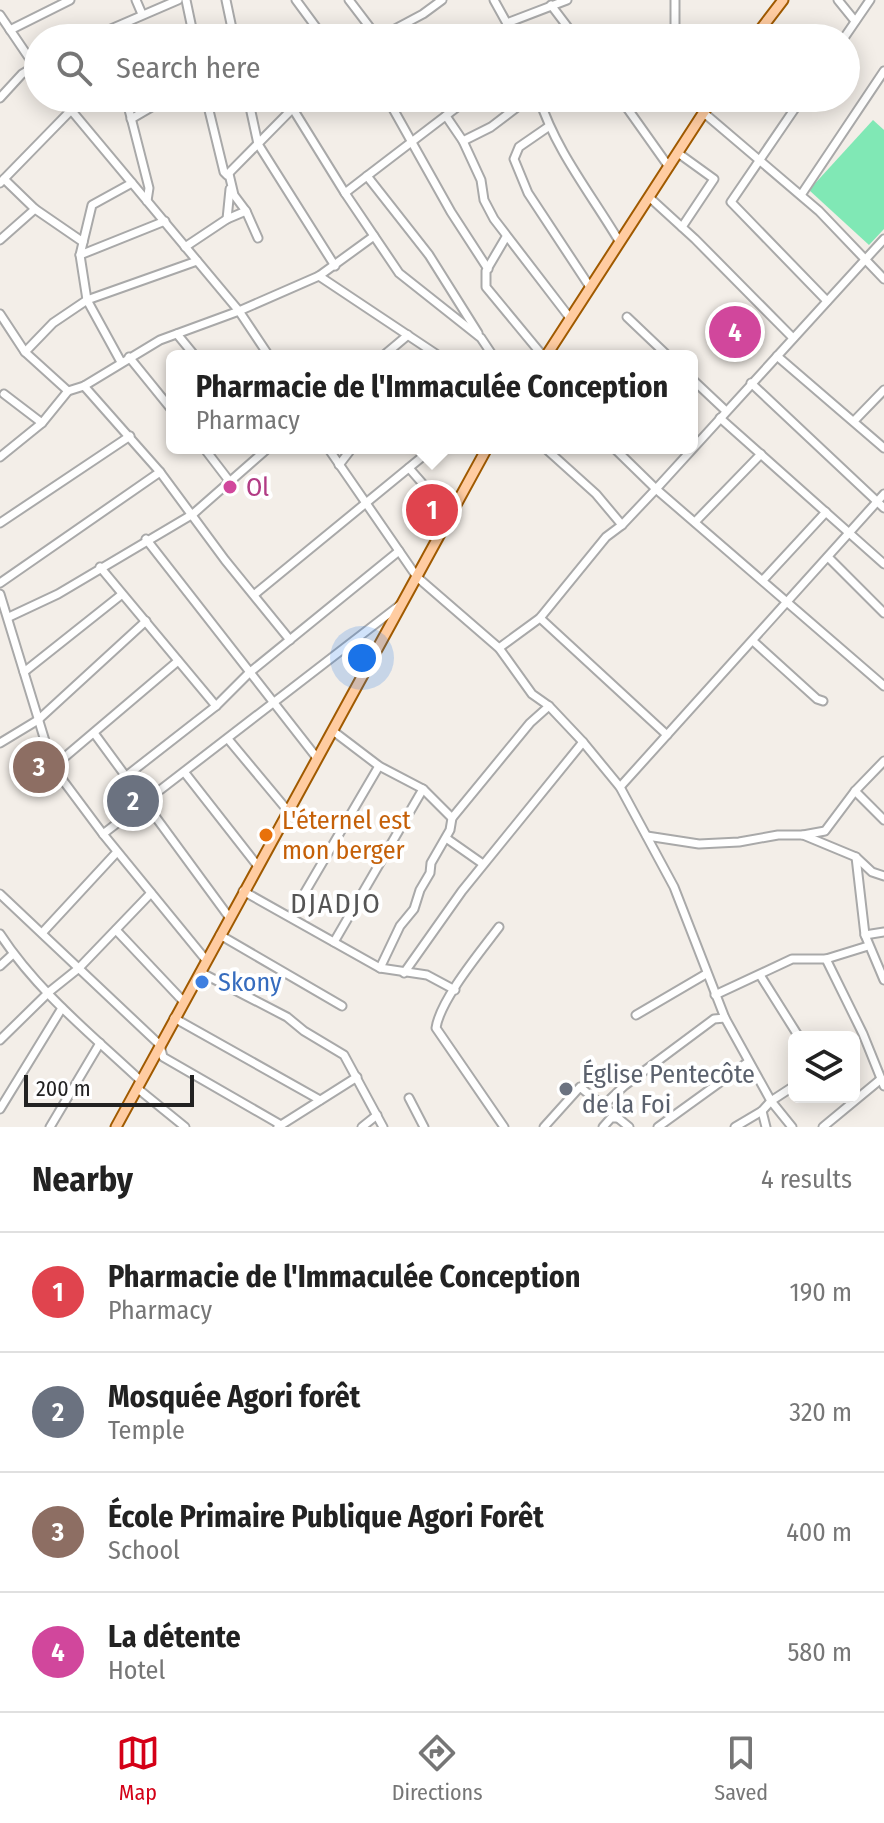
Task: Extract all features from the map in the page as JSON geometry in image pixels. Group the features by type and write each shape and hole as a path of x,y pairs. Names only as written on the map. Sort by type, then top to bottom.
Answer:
{"main road":[{"path":"765,24 783,0"},
{"path":"549,350 704,112"},
{"path":"116,1127 484,454"}],"street":[{"path":"10,30 70,0"},
{"path":"136,0 142,14"},
{"path":"186,0 191,24"},
{"path":"226,0 231,24"},
{"path":"296,0 314,24"},
{"path":"350,0 367,24"},
{"path":"404,24 442,0"},
{"path":"512,24 567,0"},
{"path":"675,0 675,24"},
{"path":"838,0 855,21"},
{"path":"853,24 870,0"},
{"path":"126,24 173,1"},
{"path":"496,1 507,24"},
{"path":"551,5 565,24"},
{"path":"1,19 24,49"},
{"path":"860,107 884,71"},
{"path":"0,98 24,73"},
{"path":"67,112 2,181 35,209 83,242"},
{"path":"73,112 239,311 265,350"},
{"path":"129,112 149,188 147,201"},
{"path":"131,119 143,112"},
{"path":"209,112 224,172 229,174"},
{"path":"251,112 258,144 335,266"},
{"path":"229,174 290,112"},
{"path":"295,112 399,273 481,338"},
{"path":"394,112 488,269"},
{"path":"345,193 451,112"},
{"path":"463,141 491,127 511,112"},
{"path":"543,112 569,167 589,192 619,241"},
{"path":"630,112 669,167"},
{"path":"706,112 801,195 884,279"},
{"path":"793,112 731,202 827,301"},
{"path":"801,195 857,112"},
{"path":"446,116 463,141 481,180 484,200 506,237 570,318"},
{"path":"548,127 519,147 514,159 528,193 590,287"},
{"path":"678,153 714,179 682,227"},
{"path":"227,219 231,186 229,174"},
{"path":"367,176 429,255 489,350"},
{"path":"121,362 87,300 80,255 92,205 132,183"},
{"path":"231,186 258,238"},
{"path":"649,197 793,338"},
{"path":"0,240 35,209"},
{"path":"185,247 227,219 246,211"},
{"path":"80,255 165,221"},
{"path":"0,457 42,423 68,391 84,386 129,357 177,334 319,276 374,236"},
{"path":"506,237 488,269 484,280 486,287 540,350"},
{"path":"698,442 884,239"},
{"path":"25,352 53,323 87,300 197,261"},
{"path":"319,276 430,350"},
{"path":"0,314 25,352 68,391"},
{"path":"627,317 662,350"},
{"path":"177,334 190,350"},
{"path":"390,350 408,335"},
{"path":"777,356 884,448"},
{"path":"129,357 166,403"},
{"path":"751,383 884,508"},
{"path":"84,386 160,472 225,560 290,640"},
{"path":"698,386 761,454 884,564"},
{"path":"854,421 884,390"},
{"path":"4,394 42,423"},
{"path":"0,523 130,436"},
{"path":"209,454 230,482"},
{"path":"9,617 58,594 146,539 193,514 261,454"},
{"path":"332,454 417,577 499,648 532,694 549,706 620,787 674,887 725,1018 771,1101 792,1127"},
{"path":"339,465 347,454"},
{"path":"255,594 426,454"},
{"path":"552,454 596,494 622,525"},
{"path":"620,454 656,489 884,686"},
{"path":"499,648 540,618 606,537 622,525 687,454"},
{"path":"695,522 761,454"},
{"path":"409,468 450,515"},
{"path":"0,583 160,472"},
{"path":"620,787 884,494"},
{"path":"763,580 826,512"},
{"path":"146,539 317,758"},
{"path":"125,777 216,706 249,673 399,551"},
{"path":"828,557 884,613"},
{"path":"100,567 216,706"},
{"path":"0,594 53,767 117,852 206,960"},
{"path":"24,672 121,595"},
{"path":"103,834 405,601"},
{"path":"540,618 667,735"},
{"path":"0,743 38,720 146,621"},
{"path":"753,641 823,701"},
{"path":"53,767 178,661"},
{"path":"380,968 400,926 414,909 452,818 530,723 549,706"},
{"path":"333,731 379,766 423,789 452,818"},
{"path":"94,733 229,917"},
{"path":"228,739 288,811"},
{"path":"404,973 483,864 583,742"},
{"path":"884,761 855,791 825,831 824,840 836,851 856,857 872,872 884,876"},
{"path":"291,916 379,766"},
{"path":"185,773 257,865"},
{"path":"334,942 423,789"},
{"path":"855,791 884,820"},
{"path":"647,836 699,844 825,831"},
{"path":"803,835 831,846"},
{"path":"446,838 483,864"},
{"path":"43,932 117,852"},
{"path":"856,857 865,935 884,980"},
{"path":"243,891 380,968 427,975 455,990"},
{"path":"0,1040 49,992 79,968 151,893"},
{"path":"0,894 160,1045 163,1057 279,1126 357,1077"},
{"path":"499,927 455,990 436,1028 504,1127"},
{"path":"116,930 183,1001"},
{"path":"865,935 884,932"},
{"path":"0,934 13,954 62,1008 185,1127"},
{"path":"220,935 342,1006"},
{"path":"715,995 792,959 826,959 868,946"},
{"path":"0,966 13,954"},
{"path":"823,1127 882,1083 863,1034 826,959"},
{"path":"200,972 287,1017 304,1031 339,1051 349,1062 383,1127"},
{"path":"636,1015 706,974"},
{"path":"760,975 795,1031"},
{"path":"0,1109 62,1008"},
{"path":"174,1018 320,1100"},
{"path":"604,1105 624,1086 714,1019 725,1018"},
{"path":"50,1127 100,1043"},
{"path":"658,1127 748,1062"},
{"path":"544,1127 580,1087 629,1127"},
{"path":"735,1127 788,1090"},
{"path":"409,1098 424,1127"},
{"path":"762,1111 766,1127"},
{"path":"362,1127 377,1115"},
{"path":"603,1127 611,1118 618,1118"}],"green space":[{"path":"873,120 884,130 884,229 869,245 809,190"}],"place":[{"name":"La détente","path":"735,332"},
{"name":"Ol","path":"230,487"},
{"name":"Pharmacie de l'Immaculée Conception","path":"432,510"},
{"name":"École Primaire Publique Agori Forêt","path":"39,767"},
{"name":"Mosquée Agori forêt","path":"133,801"},
{"name":"L'éternel est mon berger","path":"266,835"},
{"name":"Skony","path":"202,982"},
{"name":"Église Pentecôte de la Foi","path":"566,1089"}],"district":[{"name":"DJADJO","path":"336,903"}]}
